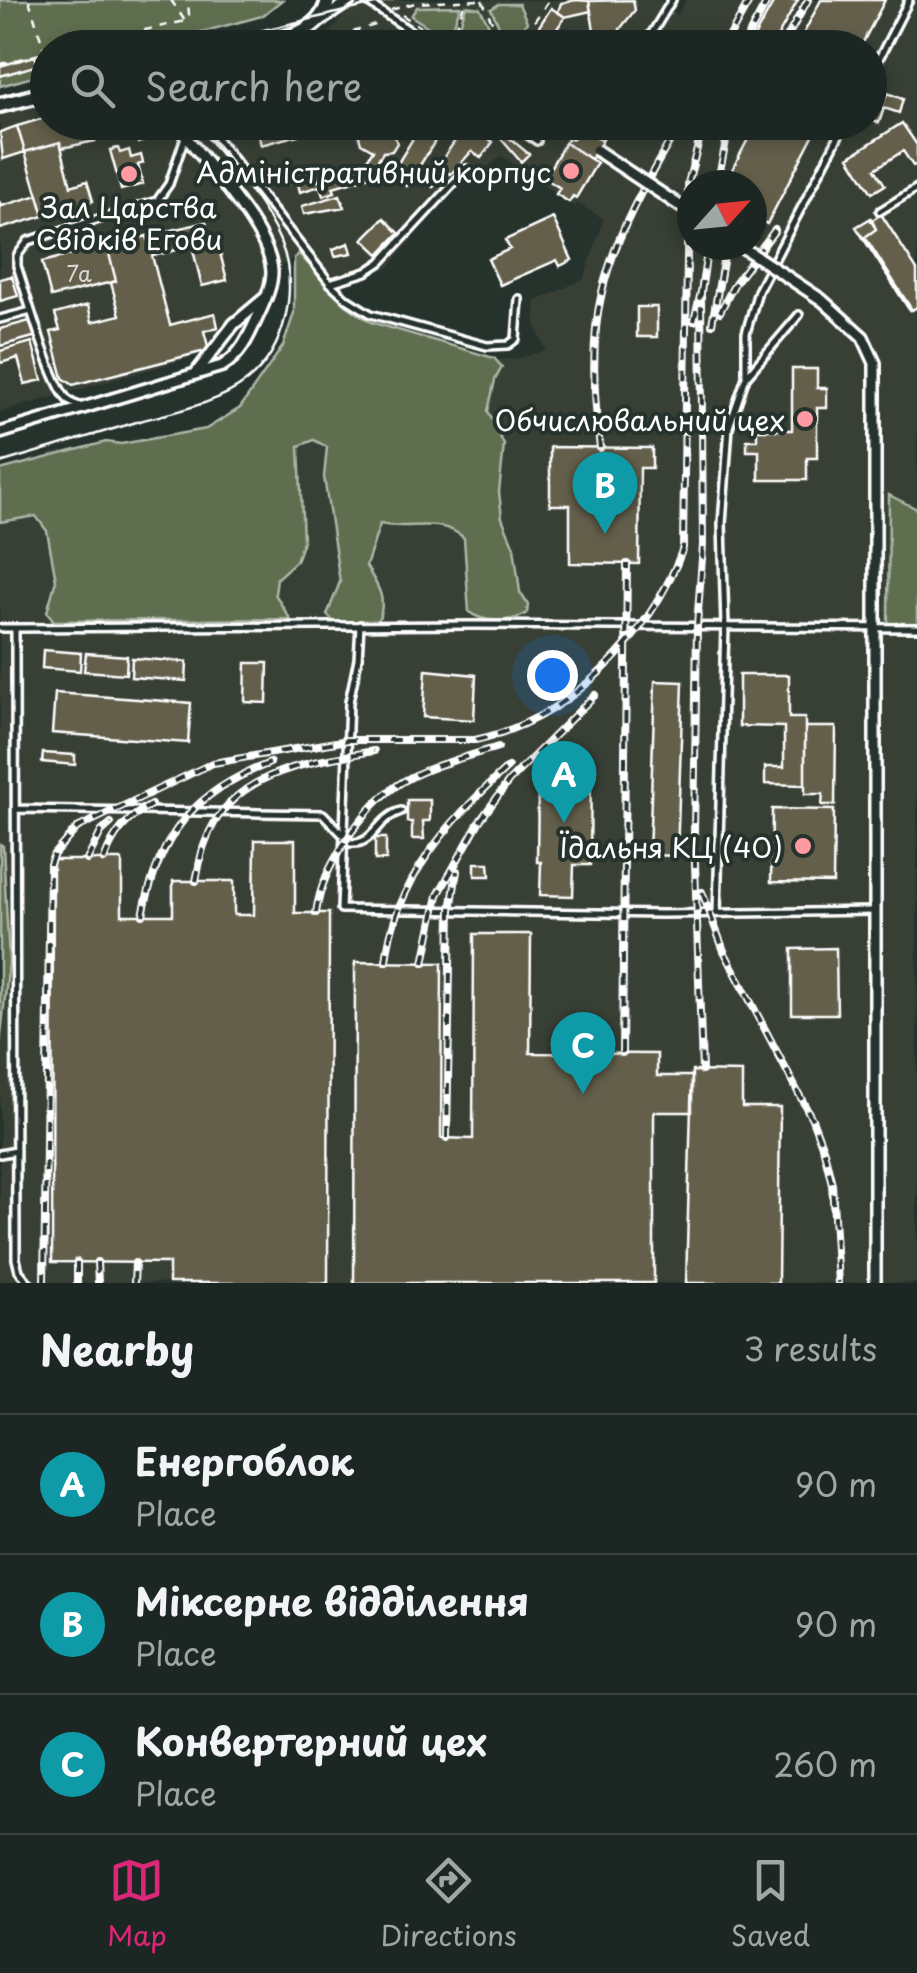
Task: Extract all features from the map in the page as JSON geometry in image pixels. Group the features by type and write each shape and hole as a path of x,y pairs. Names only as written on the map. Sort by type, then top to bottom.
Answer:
{"main road":[{"path":"303,30 323,14 328,0"},
{"path":"0,105 30,98"}],"street":[{"path":"305,30 352,0"},
{"path":"0,433 222,366 235,358 267,296 272,274 268,254 256,228 188,140"},
{"path":"596,150 677,204"},
{"path":"762,260 838,310 863,337 875,362 875,1283"},
{"path":"196,373 234,324 267,296"}],"lane":[{"path":"364,0 411,30"},
{"path":"654,30 672,0"},
{"path":"887,43 909,0"},
{"path":"85,407 64,396 31,311 17,256 28,241 157,200 169,184 185,140"},
{"path":"218,140 330,283 347,300 371,314 487,346 508,345 516,339 519,299"},
{"path":"717,913 724,626 722,524 729,428 746,377 746,333 758,291 837,140"},
{"path":"330,283 366,272 381,262 467,168"},
{"path":"880,211 917,188"},
{"path":"0,319 31,311"},
{"path":"746,377 798,315"},
{"path":"360,626 349,702 341,909 717,913 875,910"},
{"path":"0,628 917,628"},
{"path":"16,628 16,1259 28,1283"},
{"path":"16,809 323,814 351,843 360,844 369,839 388,815 401,811"},
{"path":"0,1154 16,1151"}],"path":[{"path":"29,0 39,30"},
{"path":"171,0 185,20"},
{"path":"142,30 185,20 188,0"},
{"path":"359,30 375,25 386,12 415,3 480,0 495,30"},
{"path":"528,30 549,0"},
{"path":"457,30 465,1"},
{"path":"386,12 405,16 427,30"},
{"path":"0,64 30,56"}],"shaded area":[{"path":"357,0 660,0 677,16 686,0 917,0 917,1283 0,1283 0,502 488,361 517,359 546,350 536,326 535,302 584,279 604,219 577,203 575,207 502,156 447,197 388,268 332,289 298,254 267,276 262,296 207,353 0,412 0,114 30,107 30,140 887,140 887,30 332,30"}],"green space":[{"path":"0,0 282,0 262,16 209,30 30,30 30,78 0,86"},
{"path":"499,4 519,4 527,22 521,30 501,30 491,9"},
{"path":"460,6 452,30 433,30 411,16 417,7"},
{"path":"466,6 480,8 491,30 458,30"},
{"path":"299,254 346,305 371,322 494,358 502,367 488,411 504,445 499,492 502,518 514,547 527,613 498,620 469,612 464,538 455,531 435,526 380,524 366,566 381,598 378,621 334,622 327,615 340,582 324,477 327,447 314,440 299,446 303,541 296,561 277,578 275,594 290,619 54,621 47,612 56,580 47,531 36,516 0,522 0,470 106,442 121,444 206,429 240,408 283,346 294,313 294,258"},
{"path":"889,495 917,509 917,625 888,624"},
{"path":"0,844 9,961 0,1044"}],"building":[{"path":"633,0 635,10 620,30 594,30 589,1"},
{"path":"775,0 798,0 781,30 758,30"},
{"path":"821,0 885,0 869,30 805,30"},
{"path":"589,1 591,11 565,17 558,12 561,3"},
{"path":"551,8 565,17 556,30 537,30"},
{"path":"30,57 30,67 0,76 0,66"},
{"path":"887,93 903,99 899,113 887,109"},
{"path":"30,122 30,140 95,141 62,148 60,142 25,152 17,126"},
{"path":"902,123 917,145 917,164 913,166 903,151 875,169 885,185 872,193 849,157 876,140 887,140 887,133"},
{"path":"17,126 25,152 3,159 0,132"},
{"path":"360,140 397,143 392,151 383,152 367,177 333,187 335,192 323,196 320,186 300,192 295,172 314,167 318,181 361,169 373,150"},
{"path":"412,140 436,140 407,186 390,176"},
{"path":"456,140 493,142 481,158 472,151 433,187 427,182"},
{"path":"502,140 512,140 529,154 521,162"},
{"path":"567,140 602,141 591,159 565,143"},
{"path":"748,140 811,140 767,224 767,170 732,170"},
{"path":"60,142 71,186 87,181 93,201 44,216 25,152"},
{"name":"Адміністративний корпус","path":"565,143 597,163 576,198 573,196 569,202 556,194 560,188 544,178"},
{"name":"Зал Царства Свiдкiв Егови","path":"118,148 120,153 129,150 131,158 141,155 143,163 138,165 143,184 121,190 110,150"},
{"path":"295,172 298,181 282,186 279,176"},
{"path":"38,195 44,216 0,229 0,203 2,206"},
{"path":"340,195 344,207 304,214 302,206"},
{"path":"881,214 917,270 917,307 912,310 865,237 876,229 871,221"},
{"path":"384,218 399,233 379,254 363,239"},
{"path":"553,218 572,260 560,266 557,260 500,285 488,259 510,249 505,240"},
{"path":"871,218 876,229 865,237 910,311 856,227"},
{"path":"206,222 211,242 217,241 227,280 202,286 192,246 153,256 147,236"},
{"path":"147,236 170,325 215,313 218,327 204,331 209,350 73,385 63,378 51,332 60,330 55,314 88,305 92,322 120,315 107,246"},
{"path":"349,243 352,253 335,256 333,249"},
{"path":"107,246 116,281 51,297 42,262"},
{"path":"12,276 18,296 0,301 0,279"},
{"path":"637,307 657,307 657,337 637,337"},
{"path":"33,320 37,336 0,346 0,329"},
{"path":"32,342 42,380 25,384 18,358 0,363 0,351"},
{"name":"Обчислювальний цех","path":"792,369 817,369 817,388 827,388 827,408 817,408 817,458 807,458 807,480 759,480 759,451 747,451 747,440 757,440 757,430 792,430"},
{"path":"550,447 652,448 652,468 640,468 639,564 570,563 570,505 550,505"},
{"path":"43,650 81,653 80,671 42,668"},
{"path":"86,653 127,656 126,674 84,671"},
{"path":"132,658 187,662 186,681 131,677"},
{"path":"246,663 268,663 267,703 245,702"},
{"path":"426,670 476,675 474,720 423,717"},
{"path":"739,675 789,675 789,718 805,718 805,785 765,784 765,767 784,767 784,727 739,726"},
{"path":"655,681 683,682 677,856 649,855"},
{"path":"55,693 191,703 188,743 52,733"},
{"path":"805,727 836,727 835,805 822,805 823,794 805,794"},
{"path":"43,753 75,755 75,765 42,762"},
{"path":"546,761 591,762 590,865 574,865 573,896 540,895 538,784 546,784"},
{"path":"407,800 430,800 430,821 423,821 424,839 412,839"},
{"name":"Їдальня КЦ (40)","path":"772,809 834,810 833,883 771,882"},
{"path":"375,838 386,838 386,860 375,860"},
{"path":"255,840 295,840 295,913 329,913 328,1283 169,1283 169,1263 52,1262 53,860 122,860 122,915 173,915 173,881 234,881 234,915 254,915"},
{"path":"475,863 489,863 490,876 475,876"},
{"path":"474,934 531,934 530,1053 657,1054 657,1076 692,1076 692,1112 654,1112 654,1283 354,1283 355,962 442,963 441,1138 473,1139"},
{"path":"836,948 837,1014 792,1014 792,949"},
{"path":"692,1071 742,1072 742,1107 780,1107 778,1283 686,1283"}],"tram line":[{"path":"264,30 392,0"},
{"path":"0,96 30,88"},
{"path":"0,463 209,401 247,381 272,352 286,316 286,259 253,194 210,140"}],"railway":[{"path":"733,30 750,0"},
{"path":"752,30 768,0"},
{"path":"791,30 808,0"},
{"path":"600,448 594,370 602,292 625,226 671,140"},
{"path":"44,1283 50,864 54,854 77,828 213,763 348,740 475,740 510,730 574,694 628,643 669,581 683,548 688,183 699,140"},
{"path":"720,170 726,140"},
{"path":"720,312 735,283 775,230"},
{"path":"701,292 706,260"},
{"path":"712,324 723,260"},
{"path":"694,321 701,292 703,545 697,626 694,834 702,1071"},
{"path":"622,1053 627,564"},
{"path":"424,963 438,895 479,822 509,781 595,695"},
{"path":"316,913 335,859 377,801 411,777 498,747"},
{"path":"196,881 203,848 217,819 252,785 299,766 374,751"},
{"path":"143,915 159,862 184,820 220,788 270,763"},
{"path":"386,962 400,905 428,854 466,808 508,767"},
{"path":"104,860 122,828 151,805"},
{"path":"87,860 101,832 111,823"},
{"path":"447,1138 451,910 457,871"},
{"path":"702,892 724,951 812,1119 824,1151 832,1184 838,1283"},
{"path":"77,1262 77,1283"},
{"path":"97,1262 98,1283"},
{"path":"134,1283 135,1263"}],"place":[{"name":"Адміністративний корпус","path":"571,171"},
{"name":"Зал Царства Свiдкiв Егови","path":"129,174"},
{"name":"Обчислювальний цех","path":"805,419"},
{"name":"Міксерне відділення","path":"605,534"},
{"name":"Енергоблок","path":"564,823"},
{"name":"Їдальня КЦ (40)","path":"803,846"},
{"name":"Конвертерний цех","path":"583,1094"}]}
